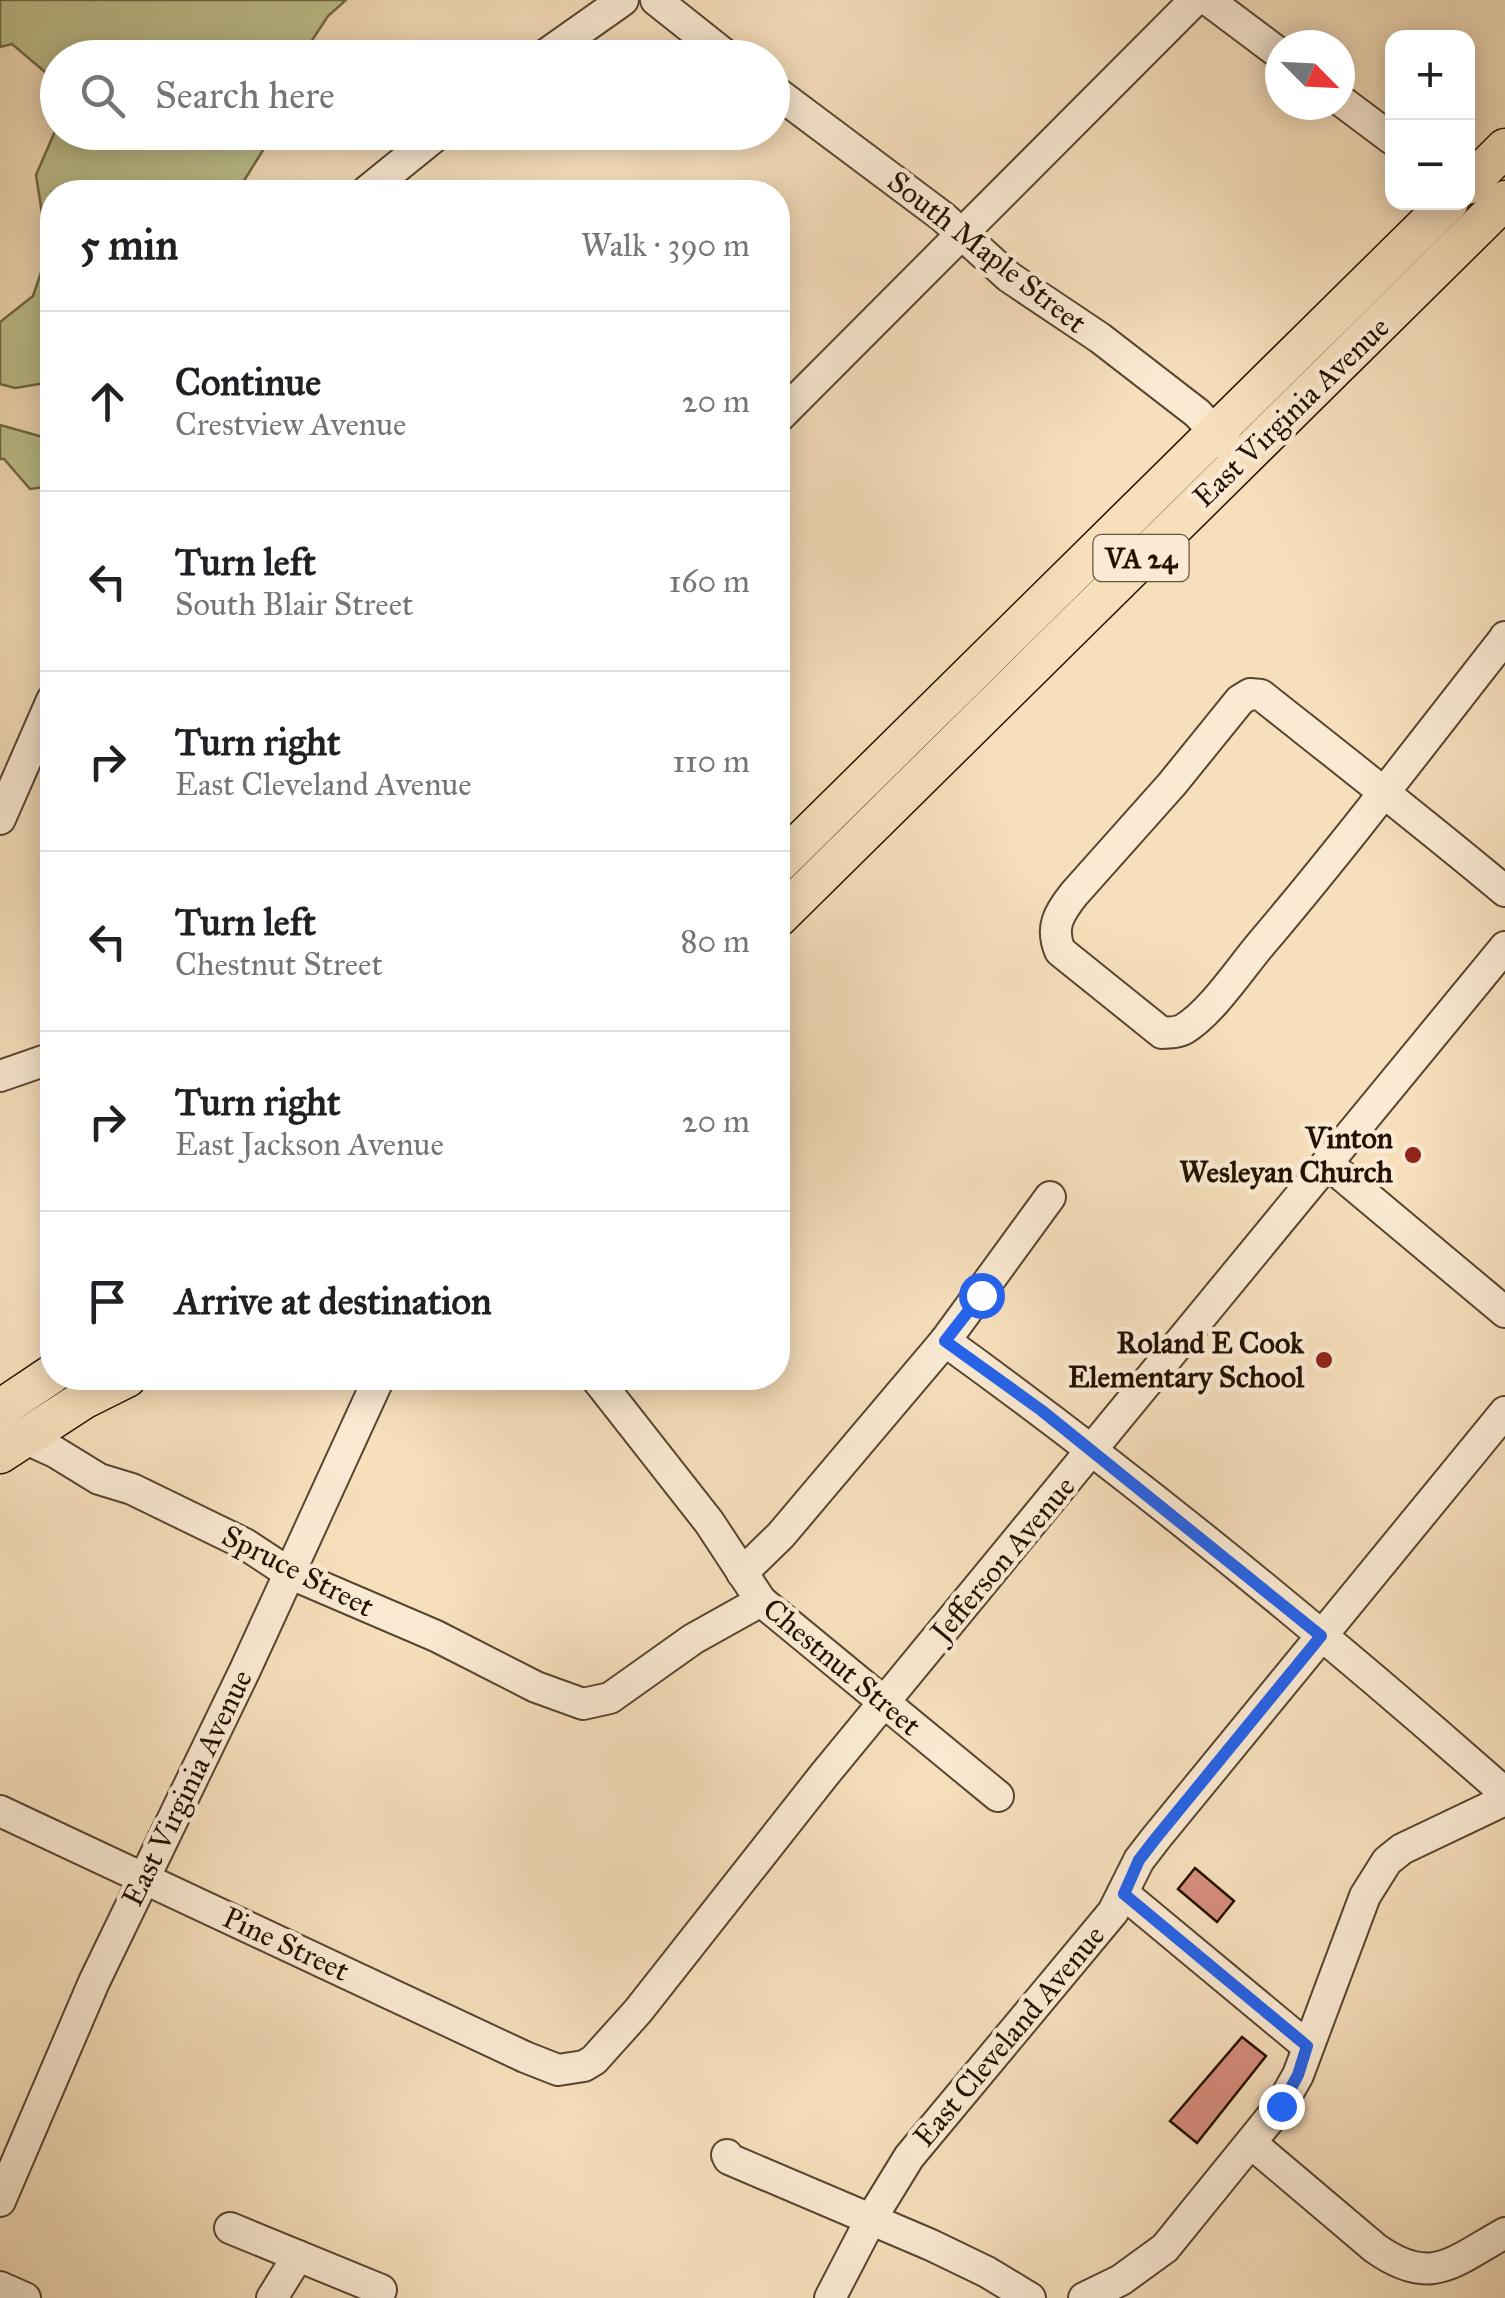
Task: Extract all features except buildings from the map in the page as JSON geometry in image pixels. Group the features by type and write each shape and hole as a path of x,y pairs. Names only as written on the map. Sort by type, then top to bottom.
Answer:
{"main road":[{"path":"1475,178 1505,148"},
{"name":"East Virginia Avenue","path":"790,853 1486,207"},
{"name":"East Virginia Avenue","path":"790,905 1228,447 1443,210"},
{"path":"0,1409 40,1382"},
{"path":"8,1439 104,1390"}],"street":[{"path":"566,40 623,0"},
{"path":"656,0 706,40"},
{"path":"790,406 1194,0"},
{"path":"1208,0 1265,43"},
{"name":"South Maple Street","path":"790,102 943,217 1009,277 1100,338 1197,413 1228,447"},
{"path":"1355,111 1385,134"},
{"path":"381,180 418,150"},
{"path":"1505,637 1384,792 1199,1016 1181,1032 1162,1032 1060,952 1054,933 1059,912 1240,700 1250,694 1260,695 1384,792 1505,891"},
{"path":"0,819 40,727"},
{"name":"Jefferson Avenue","path":"573,2070 594,2060 638,2011 884,1702 1505,947"},
{"path":"0,1076 40,1062"},
{"path":"1326,1163 1505,1312"},
{"path":"742,1573 781,1536 945,1341 1050,1197"},
{"path":"945,1341 1093,1451 1321,1636 1505,1796 1402,1849 1376,1874 1334,1970 1298,2075 1281,2106 1164,2248 1142,2268 1084,2298"},
{"name":"East Virginia Avenue","path":"0,2201 94,1982 373,1390"},
{"name":"Chestnut Street","path":"605,1390 708,1522 761,1601 998,1796"},
{"name":"East Cleveland Avenue","path":"830,2298 909,2157 1124,1894 1139,1860 1156,1838 1505,1412"},
{"name":"Spruce Street","path":"8,1439 99,1480 132,1489 246,1544 289,1573 436,1636 570,1701 600,1702 693,1639 761,1601"},
{"name":"Pine Street","path":"0,1811 525,2057 558,2070 573,2070"},
{"path":"1124,1894 1307,2046"},
{"path":"1251,2144 1394,2261 1414,2270 1448,2265 1505,2233"},
{"path":"728,2155 729,2160 987,2272 1030,2298"},
{"path":"230,2228 381,2290"},
{"path":"272,2298 298,2256"},
{"path":"0,2287 25,2298"}],"green space":[{"path":"0,0 346,0 328,16 312,40 40,40 40,68 12,44 0,47"},
{"path":"47,150 263,150 244,180 40,180 40,201 36,175"},
{"path":"40,275 40,384 15,388 0,384 0,322 33,296"},
{"path":"0,425 40,436 40,488 30,489 0,459"}],"place":[{"name":"Vinton Wesleyan Church","path":"1413,1155"},
{"name":"Roland E Cook Elementary School","path":"1324,1360"}],"route":[{"path":"981,1295 945,1341 1041,1410 1321,1636 1139,1860 1124,1894 1307,2046 1298,2075 1281,2106"}]}
